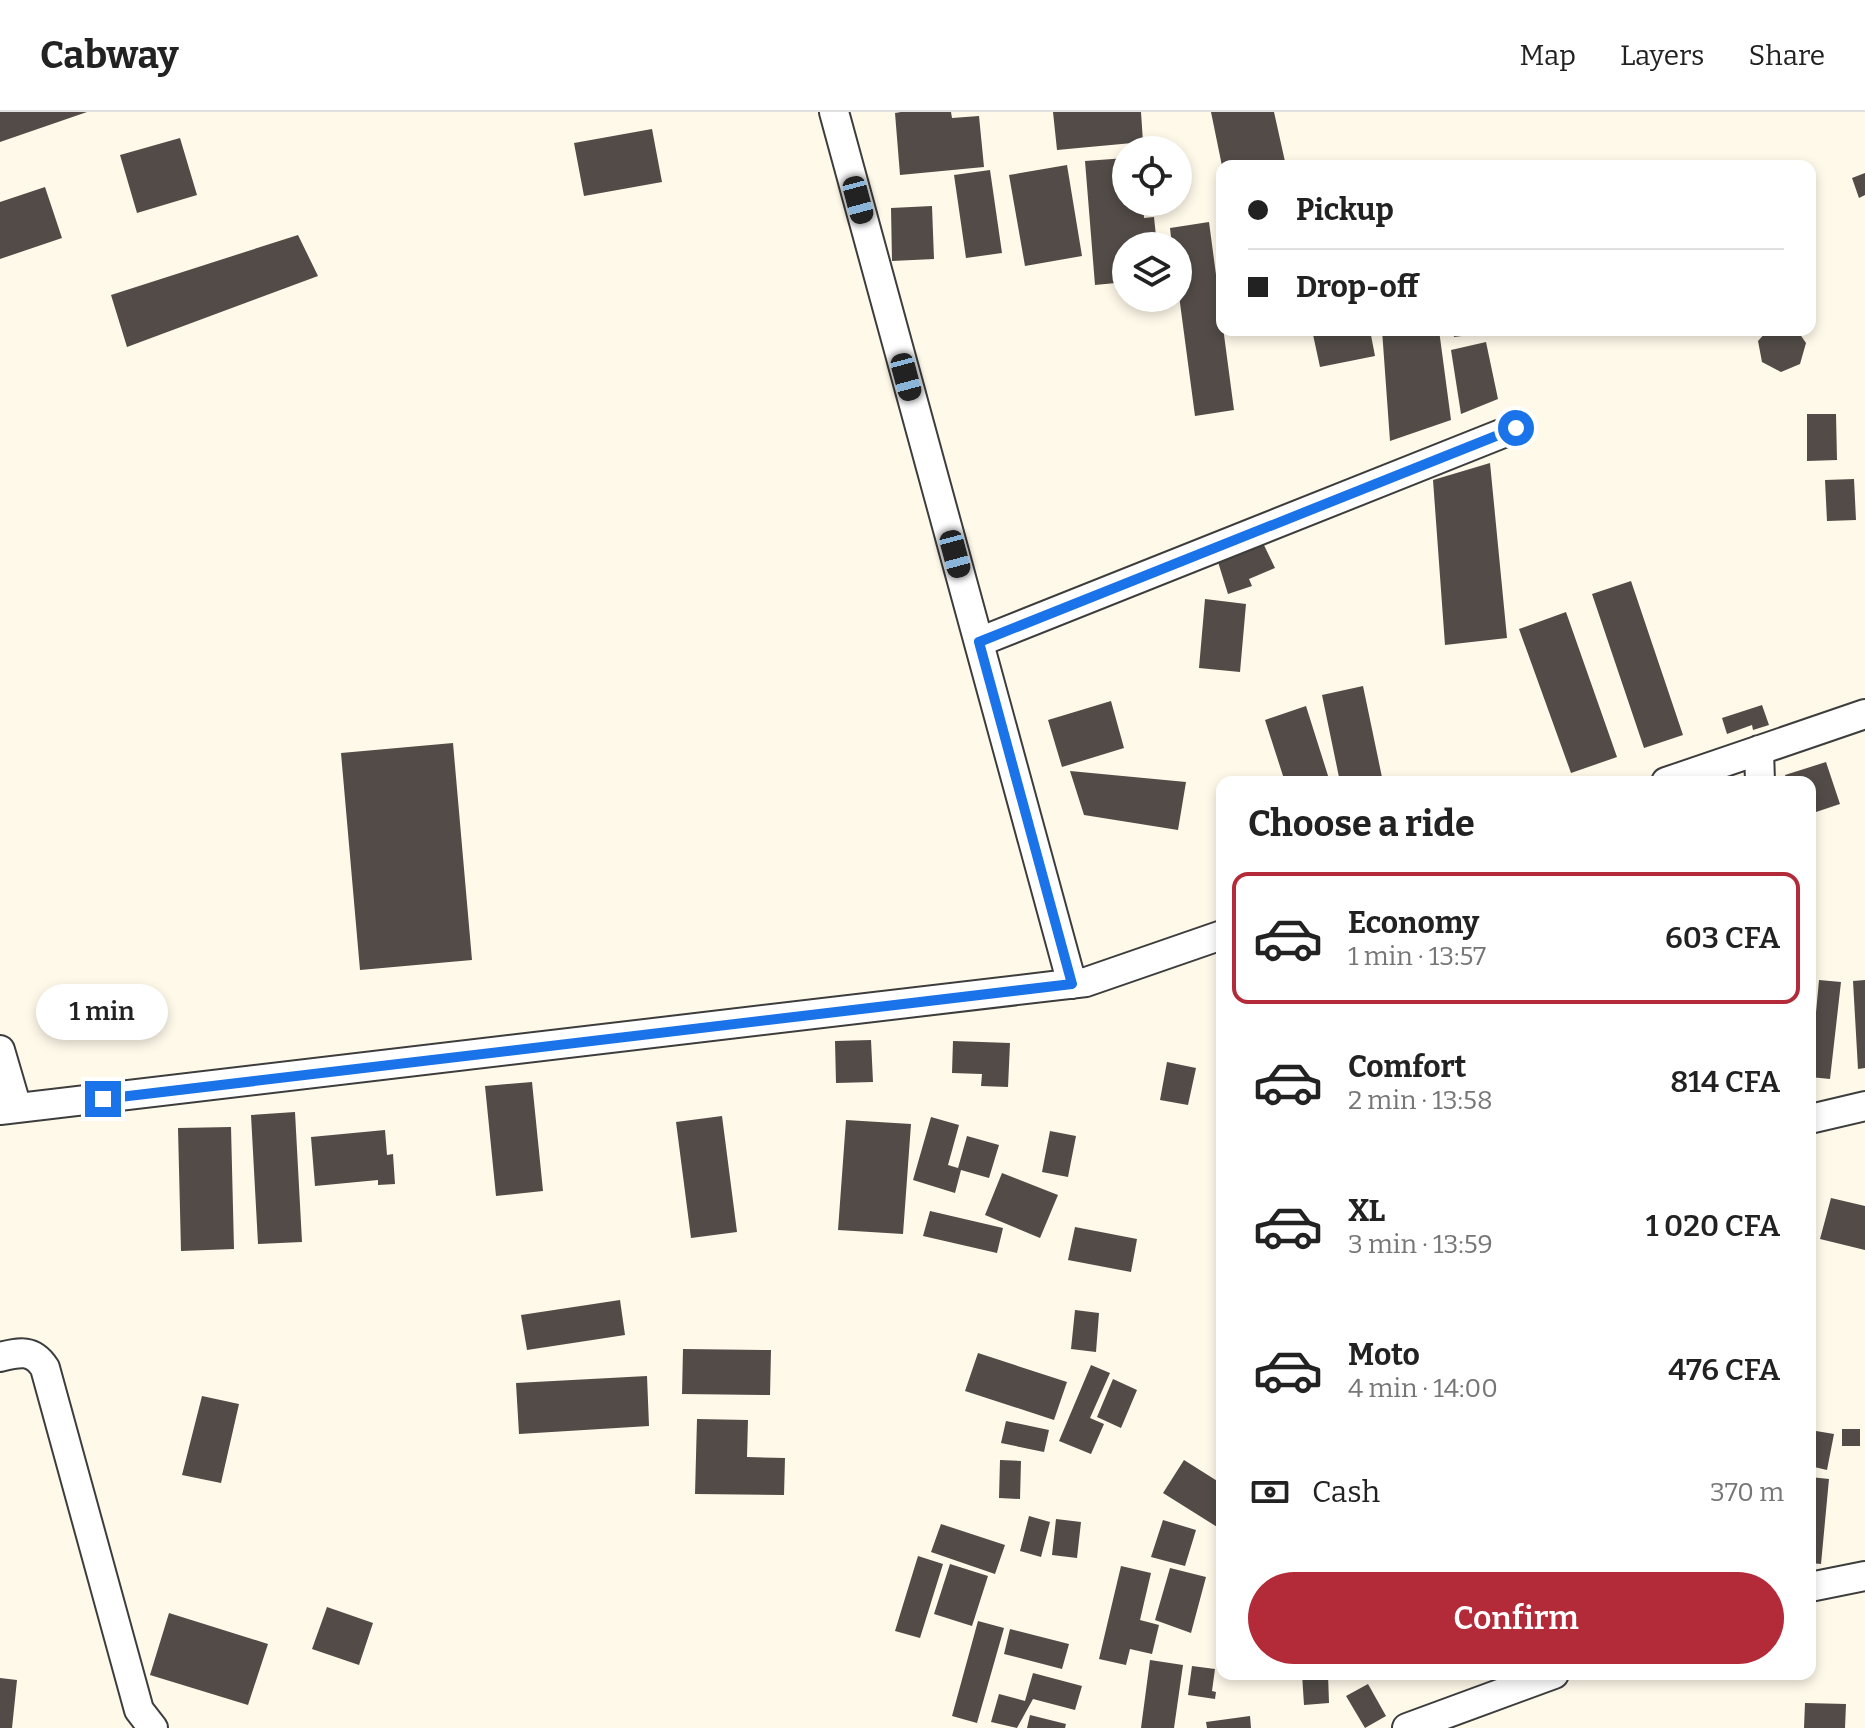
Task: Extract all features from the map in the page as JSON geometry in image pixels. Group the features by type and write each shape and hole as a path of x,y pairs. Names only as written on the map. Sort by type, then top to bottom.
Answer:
{"street":[{"path":"834,112 1072,984"},
{"path":"979,642 1516,428"},
{"path":"1683,776 1865,714"},
{"path":"1759,750 1760,776"},
{"path":"0,1050 9,1109 1072,984 1216,937"},
{"path":"1816,1118 1865,1106"},
{"path":"0,1357 26,1352 38,1357 45,1368 139,1710 153,1728"},
{"path":"1816,1586 1865,1576"},
{"path":"1407,1728 1538,1680"}],"building":[{"path":"0,112 87,112 0,142"},
{"path":"951,112 952,118 979,116 984,167 900,175 895,113"},
{"path":"1053,112 1141,112 1143,136 1112,136 1112,145 1057,150"},
{"path":"1211,112 1274,112 1285,160 1221,160"},
{"path":"652,129 662,182 584,196 574,143"},
{"path":"180,138 197,195 137,213 120,155"},
{"path":"1112,159 1112,216 1154,217 1156,232 1112,232 1112,283 1095,285 1085,161"},
{"path":"1067,165 1082,256 1025,266 1009,175"},
{"path":"990,170 1002,253 966,258 954,175"},
{"path":"1865,173 1865,195 1859,198 1852,178"},
{"path":"45,187 62,238 0,259 0,202"},
{"path":"932,206 934,259 892,261 891,208"},
{"path":"1209,222 1216,275 1216,336 1224,336 1234,410 1195,416 1181,312 1192,312 1192,232 1170,232 1170,228"},
{"path":"298,235 318,276 127,347 111,295"},
{"path":"1313,336 1371,336 1375,356 1320,367"},
{"path":"1382,336 1440,336 1451,420 1390,441"},
{"path":"1763,336 1801,336 1806,343 1800,364 1781,372 1762,362 1758,341"},
{"path":"1486,342 1498,399 1461,414 1451,350"},
{"path":"1807,414 1836,414 1837,460 1807,461"},
{"path":"1490,463 1507,638 1445,645 1433,480"},
{"path":"1854,479 1856,520 1827,521 1825,480"},
{"path":"1262,541 1275,568 1249,579 1252,586 1228,594 1218,562"},
{"path":"1631,581 1683,735 1644,748 1592,594"},
{"path":"1205,599 1246,604 1240,672 1199,668"},
{"path":"1566,612 1617,757 1571,773 1519,629"},
{"path":"1363,686 1382,776 1339,776 1322,695"},
{"path":"1111,701 1124,748 1062,767 1048,720"},
{"path":"1762,705 1769,725 1753,730 1752,725 1727,734 1722,718"},
{"path":"1306,706 1328,776 1283,776 1265,720"},
{"path":"453,743 472,960 360,970 341,753"},
{"path":"1826,762 1840,804 1816,812 1816,776 1785,775"},
{"path":"1070,771 1186,782 1178,830 1084,815"},
{"path":"1819,980 1841,982 1830,1079 1816,1078"},
{"path":"1865,980 1865,1068 1858,1069 1853,981"},
{"path":"871,1040 873,1082 836,1083 835,1041"},
{"path":"953,1041 1010,1043 1008,1087 981,1086 982,1074 952,1073"},
{"path":"1167,1062 1196,1068 1188,1105 1160,1100"},
{"path":"532,1082 543,1191 496,1196 485,1086"},
{"path":"295,1112 302,1242 258,1244 251,1115"},
{"path":"722,1116 737,1232 691,1238 676,1122"},
{"path":"931,1117 959,1125 948,1165 958,1168 967,1136 999,1145 989,1178 961,1170 955,1193 913,1180"},
{"path":"846,1120 911,1124 903,1234 838,1230"},
{"path":"231,1127 234,1249 181,1251 178,1128"},
{"path":"385,1130 387,1155 393,1154 395,1184 378,1185 378,1180 315,1186 311,1137"},
{"path":"1050,1131 1076,1136 1068,1177 1042,1172"},
{"path":"1002,1173 1058,1195 1040,1238 985,1215"},
{"path":"1831,1198 1865,1206 1865,1250 1820,1239"},
{"path":"930,1211 1003,1228 997,1253 923,1236"},
{"path":"1075,1227 1137,1239 1131,1272 1068,1260"},
{"path":"620,1300 625,1335 527,1350 521,1315"},
{"path":"1075,1310 1099,1313 1096,1352 1071,1349"},
{"path":"683,1349 771,1350 770,1395 682,1394"},
{"path":"978,1353 1067,1382 1054,1420 965,1391"},
{"path":"1091,1365 1110,1373 1090,1418 1104,1424 1091,1454 1059,1441"},
{"path":"647,1376 649,1426 519,1434 516,1383"},
{"path":"1113,1379 1137,1390 1121,1428 1097,1417"},
{"path":"202,1396 239,1404 221,1483 182,1475"},
{"path":"697,1419 748,1420 747,1457 785,1458 784,1495 695,1494"},
{"path":"1006,1421 1049,1430 1044,1452 1001,1443"},
{"path":"1842,1429 1860,1429 1860,1446 1842,1446"},
{"path":"1816,1431 1834,1434 1827,1470 1816,1467"},
{"path":"1000,1460 1021,1461 1020,1499 999,1498"},
{"path":"1184,1460 1216,1480 1216,1526 1163,1493"},
{"path":"1816,1478 1829,1479 1821,1564 1816,1564"},
{"path":"1029,1516 1050,1522 1041,1557 1020,1551"},
{"path":"1056,1519 1081,1522 1077,1558 1052,1555"},
{"path":"1163,1520 1196,1530 1185,1566 1151,1557"},
{"path":"941,1524 1005,1545 995,1574 931,1552"},
{"path":"918,1556 943,1564 920,1638 895,1631"},
{"path":"950,1564 988,1576 972,1626 934,1614"},
{"path":"1121,1566 1151,1573 1140,1620 1159,1625 1152,1654 1130,1649 1126,1665 1099,1659"},
{"path":"1170,1568 1206,1577 1191,1633 1155,1620"},
{"path":"327,1607 373,1623 359,1665 312,1649"},
{"path":"169,1613 268,1644 248,1705 150,1675"},
{"path":"978,1621 1004,1628 977,1723 952,1716"},
{"path":"1010,1629 1069,1644 1062,1669 1004,1654"},
{"path":"1150,1660 1183,1665 1174,1728 1141,1728"},
{"path":"1192,1666 1215,1669 1212,1691 1216,1692 1215,1699 1188,1695"},
{"path":"1033,1673 1082,1686 1075,1710 1033,1699 1017,1728 991,1722 999,1694 1025,1701"},
{"path":"0,1678 17,1680 12,1728 0,1728"},
{"path":"1302,1680 1328,1680 1329,1703 1304,1705"},
{"path":"1368,1684 1386,1716 1365,1728 1346,1696"},
{"path":"1805,1703 1846,1704 1845,1728 1804,1728"},
{"path":"1030,1715 1066,1724 1065,1728 1027,1728"},
{"path":"1250,1716 1251,1728 1207,1728 1206,1722"}],"route":[{"path":"103,1099 1072,984 979,642 1516,428"}]}
